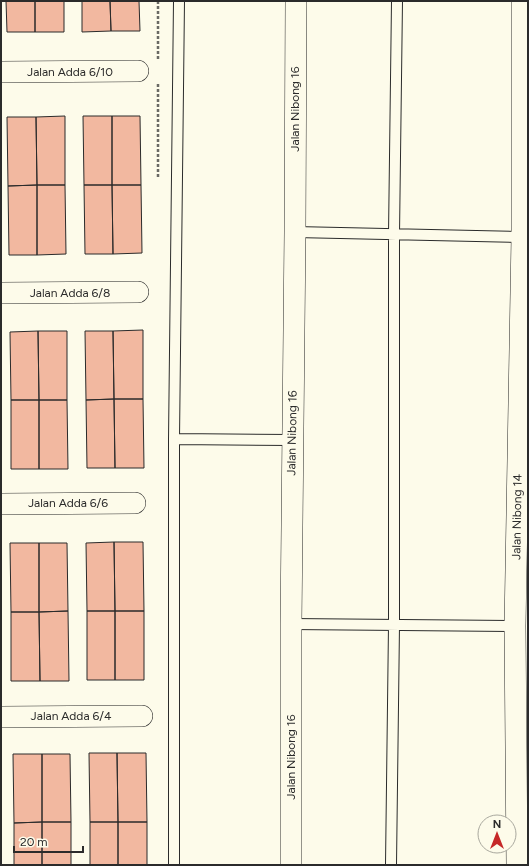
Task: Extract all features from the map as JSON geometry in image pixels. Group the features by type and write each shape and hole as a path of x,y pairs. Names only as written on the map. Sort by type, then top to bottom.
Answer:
{"street":[{"name":"Jalan Nibong 16","path":"291,865 292,440 296,1"},
{"name":"Jalan Nibong 14","path":"516,865 522,762 522,650 515,626 522,545 522,1"},
{"name":"Jalan Adda 6/10","path":"1,72 138,71"},
{"name":"Jalan Adda 6/8","path":"1,293 138,292"},
{"name":"Jalan Adda 6/6","path":"1,504 135,503"},
{"name":"Jalan Adda 6/4","path":"1,717 142,716"}],"lane":[{"path":"174,865 174,438 179,1"},
{"path":"391,865 394,625 394,234 397,1"},
{"path":"295,232 522,237"},
{"path":"174,438 292,440"},
{"path":"291,624 515,626"}],"path":[{"path":"138,71 158,71 158,1"}],"building":[{"path":"6,1 35,1 35,32 7,32"},
{"path":"35,1 64,1 64,32 35,32"},
{"path":"82,1 110,1 111,31 82,32"},
{"path":"110,1 139,1 140,31 111,31"},
{"path":"65,116 65,185 37,185 36,117"},
{"path":"83,116 112,116 112,185 84,185"},
{"path":"112,116 140,116 141,185 112,185"},
{"path":"7,117 36,117 37,185 8,186"},
{"path":"37,185 37,255 9,255 8,186"},
{"path":"37,185 65,185 66,254 37,255"},
{"path":"84,185 112,185 113,254 85,254"},
{"path":"112,185 141,185 142,253 113,254"},
{"path":"143,330 143,399 114,399 113,331"},
{"path":"38,331 67,331 67,400 39,400"},
{"path":"38,331 39,400 11,400 10,332"},
{"path":"85,331 113,331 114,399 86,400"},
{"path":"114,399 143,399 144,468 115,468"},
{"path":"114,399 115,468 87,468 86,400"},
{"path":"11,400 39,400 39,469 11,469"},
{"path":"39,400 67,400 68,469 39,469"},
{"path":"114,542 143,542 144,611 115,611"},
{"path":"114,542 115,611 87,611 86,543"},
{"path":"10,543 39,543 39,612 11,612"},
{"path":"39,543 67,543 68,611 39,612"},
{"path":"68,611 69,681 40,681 39,612"},
{"path":"87,611 115,611 115,680 87,680"},
{"path":"115,611 144,611 144,680 115,680"},
{"path":"11,612 39,612 40,681 11,681"},
{"path":"89,753 117,753 118,822 90,822"},
{"path":"117,753 146,753 147,822 118,822"},
{"path":"13,754 42,754 42,822 14,823"},
{"path":"42,754 70,754 71,822 42,822"},
{"path":"42,822 42,865 14,865 14,823"},
{"path":"42,822 71,822 71,865 42,865"},
{"path":"90,822 118,822 118,865 90,865"},
{"path":"118,822 147,822 147,865 118,865"}]}
